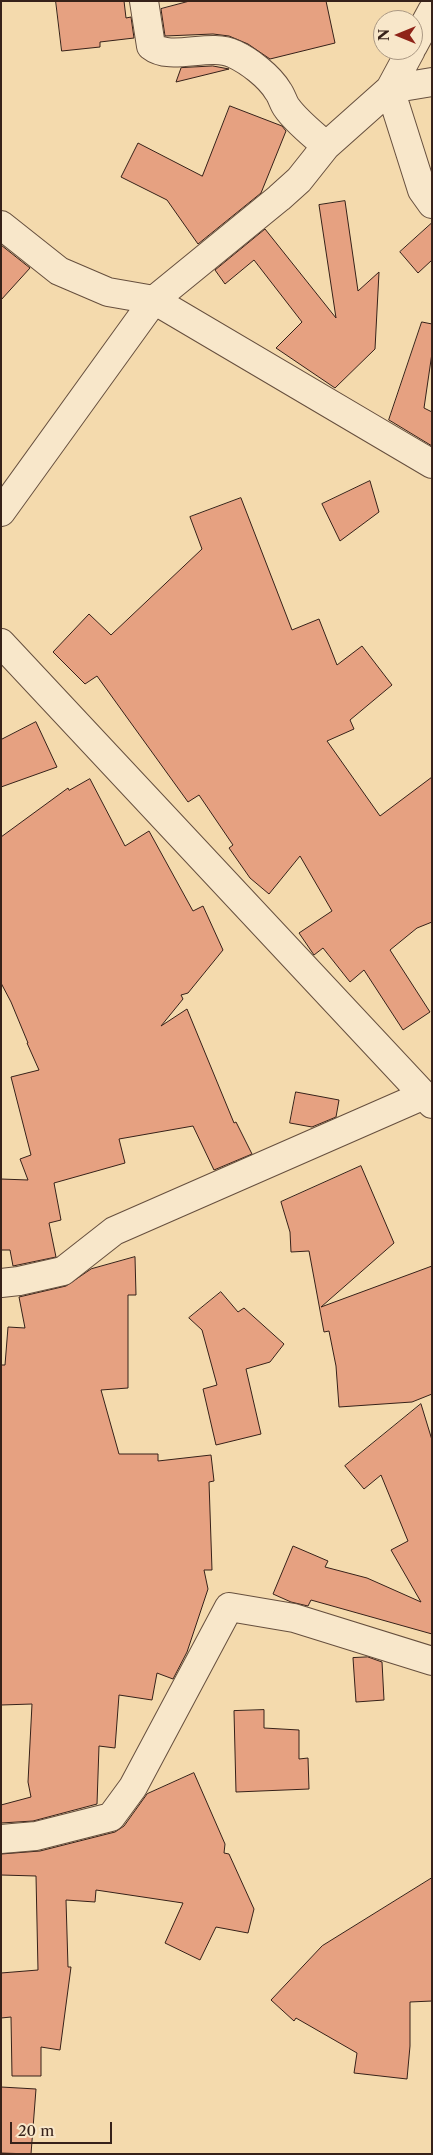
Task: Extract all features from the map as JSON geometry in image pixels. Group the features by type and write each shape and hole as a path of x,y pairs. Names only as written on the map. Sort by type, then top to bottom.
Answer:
{"street":[{"path":"144,1 151,46 156,50 165,52 216,49 233,53 250,64 278,89 287,108 326,146"},
{"path":"423,28 432,11"},
{"path":"1,512 154,300 299,180 326,146 390,89 406,60"},
{"path":"390,89 432,82"},
{"path":"390,89 422,190 432,204"},
{"path":"1,225 59,270 108,292 154,300 432,464"},
{"path":"1,643 427,1100 114,1231 64,1271 1,1283"},
{"path":"1,1839 36,1836 111,1817 133,1786 229,1606 294,1618 432,1661"}],"building":[{"path":"56,1 124,1 126,18 131,17 134,38 100,42 100,47 62,51"},
{"path":"190,1 326,1 335,43 270,59 248,44 229,36 213,34 165,36 161,9"},
{"path":"213,66 229,69 176,82 181,68"},
{"path":"230,106 282,126 286,131 261,193 198,244 167,200 121,177 138,143 202,176"},
{"path":"345,201 358,291 379,272 375,349 335,388 276,348 302,322 254,260 225,284 215,270 265,229 336,318 319,205"},
{"path":"432,223 432,260 418,273 400,252"},
{"path":"1,245 30,268 1,300"},
{"path":"422,322 432,324 432,353 424,408 432,412 432,446 389,420"},
{"path":"370,481 379,512 340,541 322,504"},
{"path":"241,498 292,630 319,619 337,665 362,646 392,685 350,720 354,729 327,741 380,816 432,777 432,922 417,928 390,950 430,1012 403,1030 364,970 350,982 323,948 314,955 299,933 332,911 300,856 269,894 250,878 229,848 233,845 199,795 188,802 97,676 85,684 53,652 89,614 111,635 202,549 190,517"},
{"path":"36,722 57,767 1,787 1,740"},
{"path":"90,779 125,846 149,831 193,911 203,906 223,950 188,993 181,995 183,999 161,1026 187,1009 234,1123 236,1122 252,1154 214,1170 193,1126 119,1139 125,1163 54,1183 61,1220 49,1223 56,1257 13,1266 10,1250 1,1250 1,1179 28,1180 20,1159 31,1155 11,1077 39,1070 11,1002 1,983 1,837 68,788 69,790"},
{"path":"296,1092 339,1100 336,1117 312,1127 290,1123"},
{"path":"361,1166 394,1243 321,1307 432,1266 432,1394 412,1402 339,1407 336,1366 329,1331 324,1332 309,1251 291,1252 290,1232 281,1202"},
{"path":"135,1257 136,1295 128,1295 128,1388 101,1390 119,1454 158,1454 158,1461 211,1455 214,1481 209,1482 212,1570 204,1570 208,1589 187,1652 173,1679 157,1673 152,1700 119,1695 115,1748 99,1746 97,1804 33,1821 1,1823 1,1805 31,1797 28,1782 32,1704 1,1705 1,1365 5,1365 8,1327 25,1328 19,1297 66,1286 91,1269"},
{"path":"221,1292 238,1312 244,1308 284,1344 270,1362 246,1369 261,1434 216,1445 203,1389 217,1385 202,1330 189,1318"},
{"path":"421,1404 432,1440 432,1634 311,1600 308,1606 291,1602 273,1594 293,1546 328,1561 325,1567 367,1578 421,1602 391,1550 408,1541 381,1475 364,1489 345,1466"},
{"path":"368,1657 382,1662 384,1700 356,1702 353,1658"},
{"path":"264,1710 264,1728 299,1730 299,1759 308,1758 309,1789 236,1792 234,1711"},
{"path":"194,1773 225,1844 224,1853 229,1854 254,1909 248,1933 216,1927 200,1960 165,1943 183,1903 96,1890 95,1902 66,1900 68,1967 71,1967 60,2050 41,2047 41,2076 12,2076 11,2017 1,2018 1,1973 38,1970 36,1876 1,1875 1,1854 40,1851 115,1832 124,1826 147,1794"},
{"path":"432,1878 432,2001 410,2002 410,2046 407,2079 354,2073 357,2053 296,2018 294,2021 271,2000 322,1946"},
{"path":"1,2087 36,2089 31,2154 1,2153"}]}
